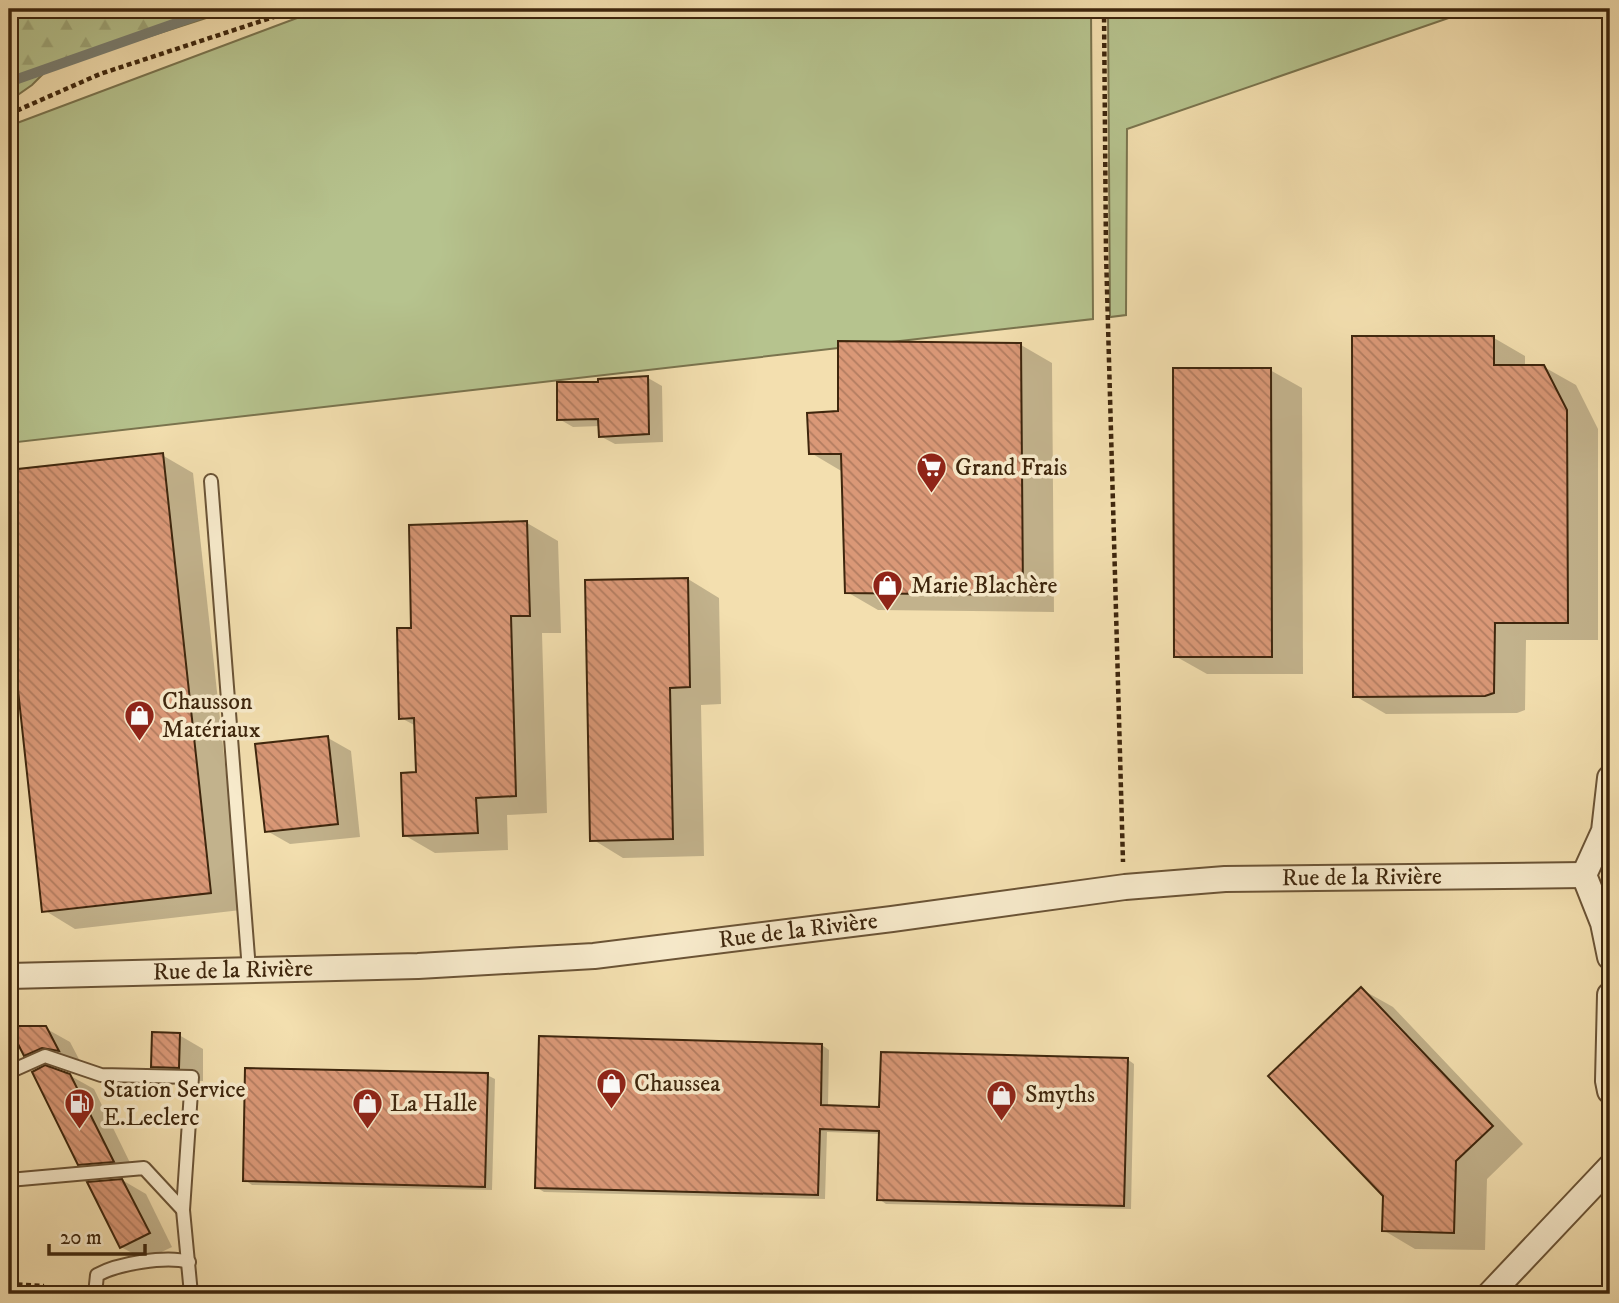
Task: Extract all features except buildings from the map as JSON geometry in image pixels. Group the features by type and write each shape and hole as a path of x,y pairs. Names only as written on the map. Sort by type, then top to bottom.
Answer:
{"street":[{"path":"1610,778 1604,831 1584,875 1603,923 1610,957"},
{"name":"Rue de la Rivière","path":"9,976 456,964 594,956 1125,887 1225,878 1584,875"},
{"path":"1610,995 1610,1091"},
{"path":"1490,1294 1610,1167"}],"lane":[{"path":"211,481 249,970"},
{"path":"9,1072 45,1056 101,1075 192,1077 183,1210 191,1294"},
{"path":"9,1180 144,1168 183,1210"},
{"path":"95,1294 97,1275 108,1269 164,1260 188,1262"}],"path":[{"path":"9,114 100,74 298,9"},
{"path":"1104,9 1106,253 1125,887"},
{"path":"9,1284 44,1286"}],"green space":[{"path":"9,9 234,9 48,69 32,85 9,101"},
{"path":"321,9 1091,9 1093,319 9,443 9,126"},
{"path":"1108,9 1504,9 1463,13 1127,129 1126,315 1110,317"}],"waterway":[{"path":"9,82 216,9"}],"place":[{"name":"Grand Frais","path":"932,495"},
{"name":"Marie Blachère","path":"888,613"},
{"name":"Chausson Matériaux","path":"139,743"},
{"name":"Chaussea","path":"611,1111"},
{"name":"Smyths","path":"1002,1122"},
{"name":"Station Service E.Leclerc","path":"80,1131"},
{"name":"La Halle","path":"367,1131"}]}
